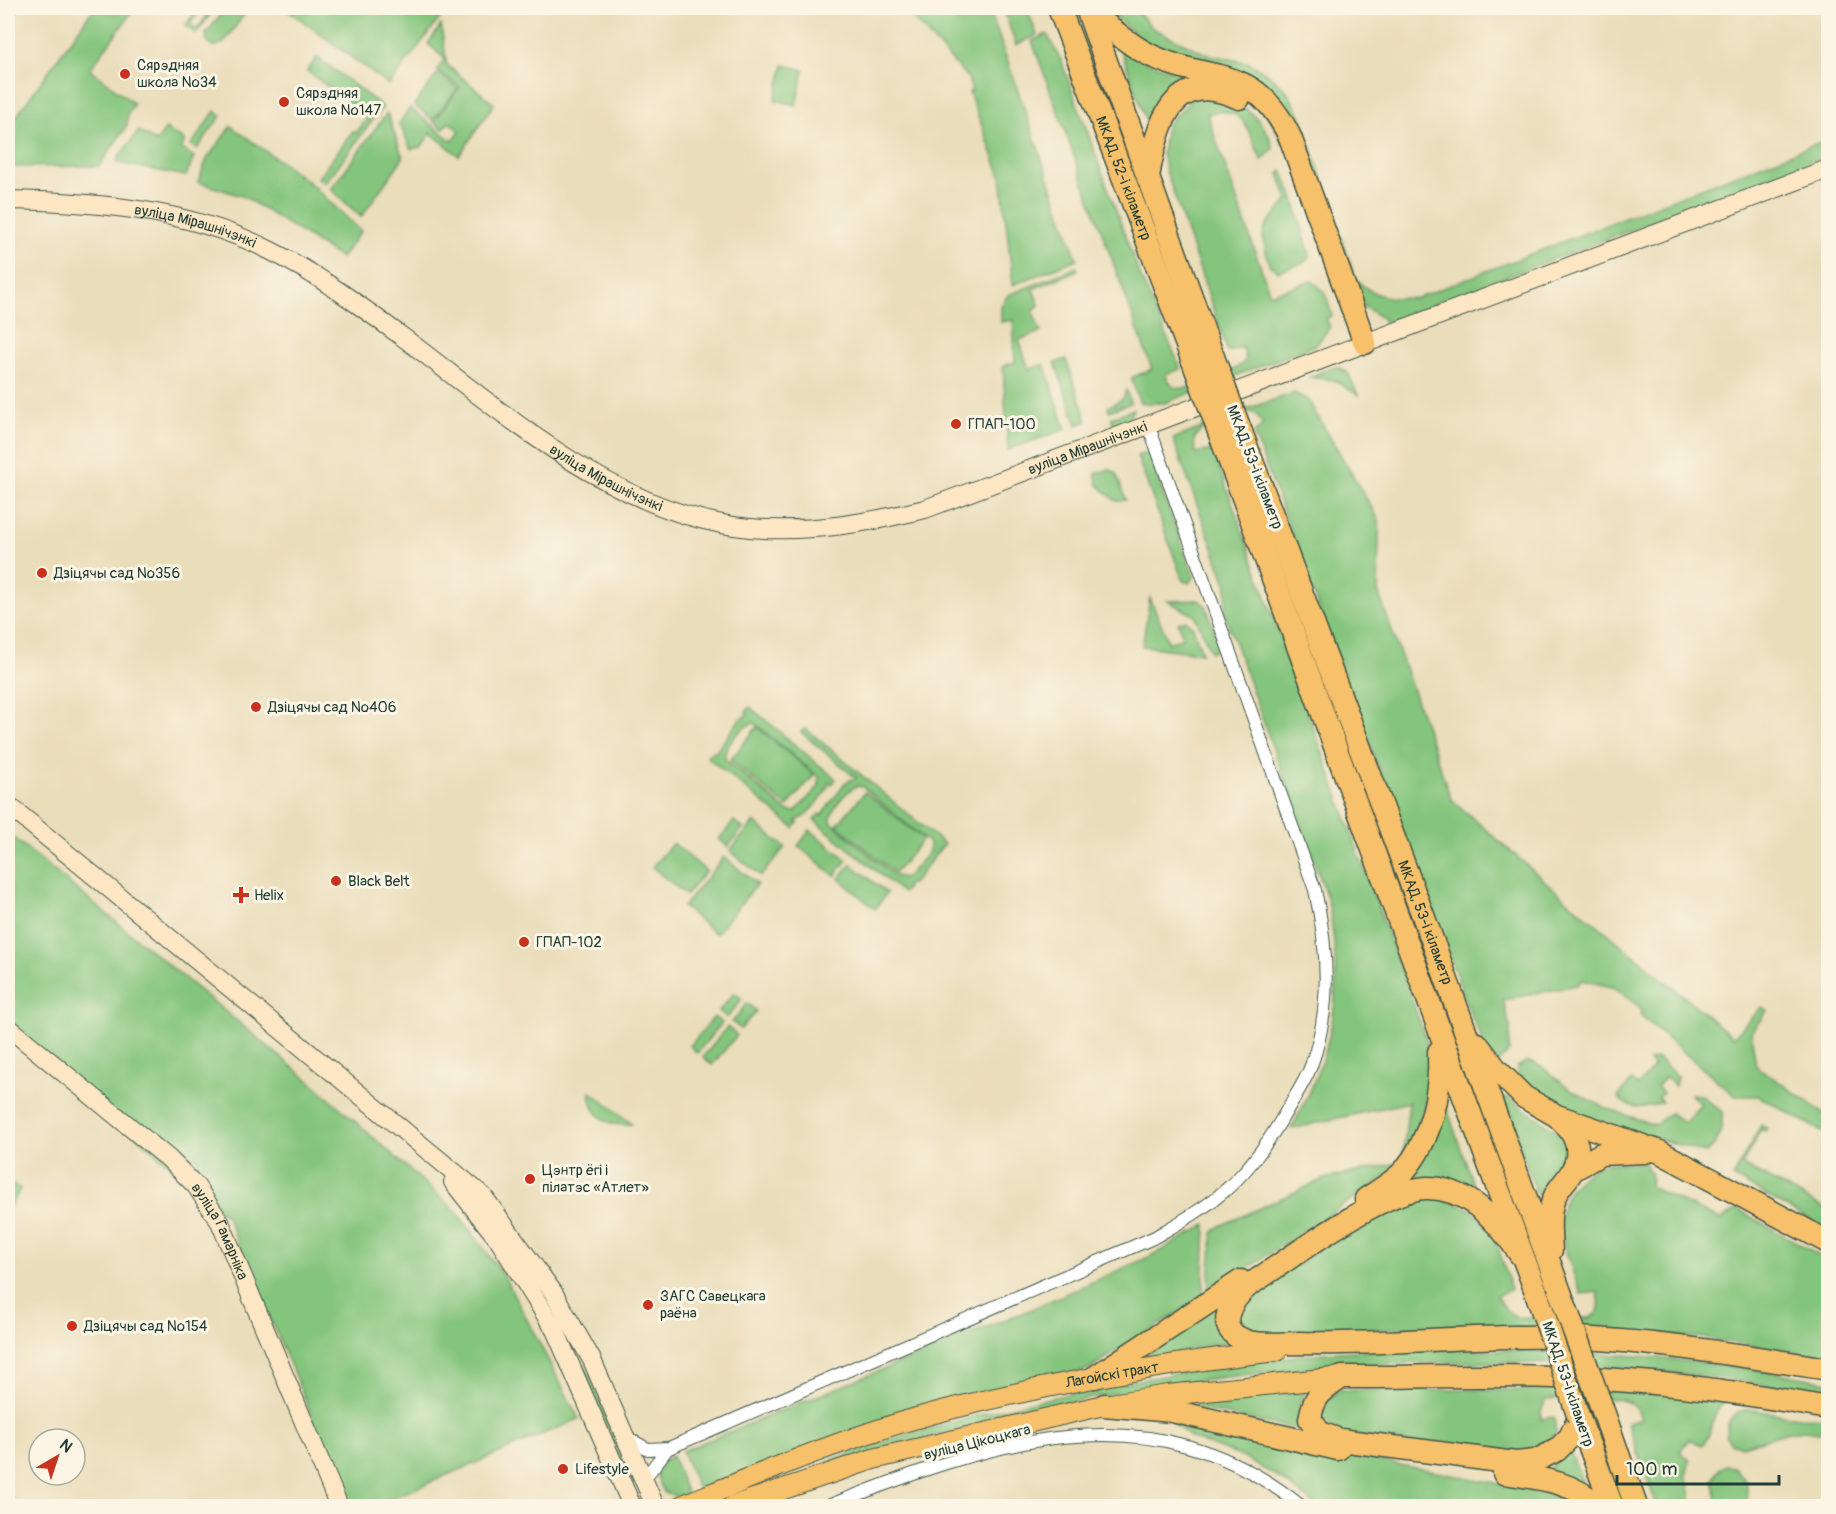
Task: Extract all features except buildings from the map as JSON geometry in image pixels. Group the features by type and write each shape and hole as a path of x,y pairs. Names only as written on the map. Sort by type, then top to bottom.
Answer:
{"highway":[{"name":"МКАД, 52-і кіламетр","path":"1059,8 1200,351"},
{"name":"МКАД, 52-і кіламетр","path":"1086,8 1148,177 1200,351"},
{"path":"1086,8 1152,56 1232,79 1256,92 1275,110 1290,136 1359,345"},
{"path":"1148,177 1161,120 1178,99 1197,90 1210,88 1239,98 1252,107 1269,125 1275,138 1359,345"},
{"name":"МКАД, 53-і кіламетр","path":"1200,351 1464,1028 1636,1506"},
{"name":"МКАД, 53-і кіламетр","path":"1232,436 1438,1032 1536,1292 1612,1506"},
{"path":"1464,1028 1496,1069 1524,1096 1557,1116 1568,1126 1578,1142 1579,1153 1573,1170 1556,1194 1552,1206 1556,1283"},
{"path":"1095,1377 1379,1190 1404,1171 1425,1134 1438,1100 1440,1074 1438,1032"},
{"path":"1557,1116 1660,1152 1828,1242"},
{"path":"1573,1170 1601,1154 1626,1151 1660,1152"},
{"path":"1335,1344 1247,1342 1231,1329 1227,1318 1228,1307 1235,1297 1249,1285 1372,1206 1425,1188 1450,1192 1494,1217 1520,1254"},
{"name":"Лагойскі тракт","path":"1335,1344 1437,1338 1559,1337 1708,1350 1828,1369"},
{"path":"1342,1377 1321,1391 1313,1402 1311,1419 1320,1432 1340,1440 1515,1463 1534,1461 1557,1450 1570,1437 1579,1418"},
{"name":"Лагойскі тракт","path":"1342,1377 1583,1378 1668,1384 1766,1396 1828,1408"},
{"path":"1104,1405 1172,1411 1339,1450 1531,1477 1566,1485 1590,1498 1598,1506"}],"main road":[{"name":"вуліца Мірашнічэнкі","path":"8,200 72,201 154,212 232,234 267,249 332,286 531,433 623,491 654,503 743,527 835,527 925,509 1828,169"},
{"path":"8,805 483,1196 553,1292 592,1360 656,1506"},
{"name":"вуліца Гамарніка","path":"8,1027 169,1159 207,1199 220,1222 339,1506"},
{"path":"423,1146 498,1239 555,1330 632,1506"},
{"name":"Лагойскі тракт","path":"681,1506 865,1435 950,1409 1170,1363 1335,1344"},
{"path":"574,1371 579,1359 585,1356 592,1360"},
{"name":"Лагойскі тракт","path":"733,1506 873,1459 1104,1405 1168,1395 1342,1377"}],"street":[{"path":"627,1438 648,1449 669,1448 1153,1238 1224,1192 1260,1152 1310,1068 1322,1030 1327,972 1325,936 1315,891 1148,424"},
{"name":"вуліца Цікоцкага","path":"828,1506 917,1473 1008,1446 1080,1434 1135,1434 1190,1446 1239,1467 1286,1494 1301,1506"},
{"path":"644,1479 669,1448"}],"green space":[{"path":"94,8 126,8 132,12 90,69 134,104 128,113 127,126 99,166 8,167 8,128"},
{"path":"198,8 215,8 196,34 185,26","holes":["200,11 207,16 197,29 190,24"]},
{"path":"226,8 244,8 245,13 224,43 213,47 207,43 206,34"},
{"path":"285,8 445,8 447,9 389,85"},
{"path":"903,8 997,8 991,14 1077,259 1013,285 1001,176 969,92 972,91 968,78"},
{"path":"1003,8 1027,8 1037,35 1016,45"},
{"path":"1106,8 1135,8 1152,28 1206,54 1249,63 1268,74 1287,91 1301,117 1355,278 1369,290 1383,296 1417,298 1828,139 1828,156 1384,323 1382,318 1363,306 1282,111 1159,56"},
{"path":"441,25 447,65 494,104 459,156 431,133 421,147 411,149 399,123 410,108 452,141 460,131 449,122 443,129 434,122 460,87 437,70 445,59 428,44"},
{"path":"1047,34 1061,60 1139,273 1181,369 1165,374 1171,384 1177,388 1183,388 1203,383 1235,369 1246,359 1243,347 1228,352 1162,154 1166,125 1194,97 1231,101 1238,104 1252,113 1268,134 1273,149 1262,160 1249,131 1238,117 1220,112 1207,114 1270,294 1312,281 1325,292 1332,316 1326,318 1330,327 1316,345 1164,403 1140,403 1131,378 1152,369 1032,41"},
{"path":"1120,47 1145,61 1234,87 1253,98 1271,116 1287,142 1283,144 1268,116 1249,98 1233,88 1216,84 1200,84 1185,89 1171,98 1159,113 1150,132"},
{"path":"317,57 383,107 325,183 318,178 353,131 356,133 368,117 307,71"},
{"path":"784,65 804,70 796,105 775,100"},
{"path":"438,73 458,88 433,120 414,105"},
{"path":"215,111 221,116 197,149 191,145"},
{"path":"387,113 403,158 361,217 331,189"},
{"path":"231,126 310,183 361,231 341,258 245,197 198,182 207,159"},
{"path":"166,129 185,141 181,148 194,157 186,176 117,163 120,155 139,131 156,142"},
{"path":"1282,171 1293,196 1310,256 1303,263 1279,271 1270,266 1263,235 1267,224 1288,200 1279,174"},
{"path":"1077,267 1078,270 1033,289 1039,305 1033,312 1041,332 1019,340 1029,369 1044,364 1066,429 1008,450 1003,366 1015,362 1013,320 1001,322 1001,306 1008,295"},
{"path":"1066,359 1087,421 1077,425 1055,363"},
{"path":"1338,367 1348,373 1358,395 1334,380 1310,377 1329,368"},
{"path":"1126,390 1131,403 1109,411 1108,407 1123,399"},
{"path":"1294,393 1308,400 1379,520 1378,591 1451,799 1555,890 1733,1037 1762,1007 1768,1010 1751,1032 1756,1066 1828,1116 1828,1135 1758,1096 1735,1096 1640,1015 1642,1009 1615,988 1582,980 1577,985 1503,1000 1510,1027 1509,1051 1498,1063 1488,1052 1472,1017 1254,434 1263,424 1256,414 1244,410"},
{"path":"1133,409 1129,420 1114,425 1111,418"},
{"path":"1204,427 1194,439 1195,453 1213,450 1431,1053 1435,1077 1403,1166 1208,1294 1213,1233 1220,1226 1324,1179 1402,1162 1409,1102 1291,1129 1318,1072 1333,1018 1336,963 1333,933 1328,900 1225,615 1227,586 1173,439"},
{"path":"1148,452 1194,577 1189,583 1183,581 1137,456"},
{"path":"1109,469 1116,473 1126,500 1116,501 1098,485 1095,474"},
{"path":"1150,598 1169,643 1183,637 1178,623 1186,620 1193,627 1202,653 1142,646"},
{"path":"1199,600 1206,606 1219,644 1211,652 1195,616 1168,601"},
{"path":"750,707 836,779 832,784 829,782 821,799 806,815 796,821 798,823 794,828 707,757 712,751 715,753 740,719 748,715 746,712","holes":["754,723 819,777 819,786 795,812 787,811 725,759 725,754 739,732"]},
{"path":"757,727 814,775 787,807 730,760"},
{"path":"805,728 944,844 913,883 905,886 907,888 903,893 814,820 819,814 821,816 846,782 856,778 801,732","holes":["857,786 863,787 929,843 929,852 906,878 895,876 831,822 835,807 843,796"]},
{"path":"865,792 923,839 895,873 837,825"},
{"path":"734,821 743,828 728,847 719,839"},
{"path":"754,822 785,847 761,876 730,851"},
{"path":"810,830 847,860 835,876 798,846"},
{"path":"8,833 311,1082 456,1211 504,1276 579,1419 374,1506 347,1506 301,1390 227,1217 8,1022"},
{"path":"673,843 706,871 686,895 652,867"},
{"path":"724,857 757,884 716,934 683,907"},
{"path":"851,864 887,893 875,909 839,879"},
{"path":"734,993 742,999 727,1018 719,1011"},
{"path":"747,1003 756,1011 741,1029 732,1022"},
{"path":"714,1017 722,1023 697,1053 690,1046"},
{"path":"727,1027 737,1035 712,1065 703,1057"},
{"path":"1657,1058 1677,1076 1675,1086 1666,1077 1657,1087 1663,1093 1658,1097 1662,1102 1639,1107 1622,1101 1618,1097 1631,1081 1638,1086 1654,1067 1649,1061"},
{"path":"1526,1062 1541,1066 1572,1090 1594,1102 1655,1125 1670,1113 1685,1123 1701,1104 1690,1094 1701,1095 1722,1112 1720,1135 1705,1153 1559,1109 1540,1099 1517,1077 1517,1067"},
{"path":"590,1091 632,1124 615,1124 602,1118 594,1107"},
{"path":"1508,1098 1568,1139 1567,1159 1539,1200 1502,1099"},
{"path":"1445,1103 1478,1198 1402,1187"},
{"path":"1761,1125 1767,1128 1765,1131 1761,1129 1742,1165 1828,1210 1828,1230 1733,1177"},
{"path":"1614,1163 1645,1163 1651,1175 1650,1187 1721,1220 1737,1209 1828,1260 1828,1358 1705,1338 1596,1330 1433,1326 1252,1336 1238,1324 1236,1307 1372,1213 1430,1194 1472,1210 1494,1235 1511,1289 1497,1296 1506,1310 1515,1317 1590,1318 1598,1310 1600,1304 1598,1292 1581,1294 1562,1234 1563,1204 1569,1191 1580,1178 1597,1166"},
{"path":"8,1181 20,1189 8,1211"},
{"path":"1206,1225 1203,1297 1089,1369 698,1489 682,1451 1029,1310 1151,1256"},
{"path":"1221,1301 1231,1341 1137,1361"},
{"path":"1381,1350 1510,1350 1641,1356 1760,1370 1828,1382 1828,1396 1741,1381 1563,1364 1474,1362 1384,1364 1295,1370 1119,1393 1009,1417 827,1465 826,1461 943,1424 1003,1409 1062,1395 1183,1372 1330,1353"},
{"path":"582,1365 585,1366 636,1483 632,1485 581,1368"},
{"path":"1612,1387 1725,1402 1716,1412 1709,1434 1702,1445 1689,1439 1680,1451 1690,1461 1686,1475 1693,1506 1657,1506 1627,1423 1641,1419 1638,1410 1624,1401 1590,1398 1546,1400 1541,1411 1541,1419 1554,1417 1556,1433 1537,1451 1519,1455 1340,1435 1321,1419 1321,1409 1338,1390 1541,1390"},
{"path":"1307,1390 1300,1410 1305,1431 1184,1406"},
{"path":"1750,1409 1794,1417 1828,1418 1828,1433 1804,1430 1789,1432 1742,1446 1732,1444 1726,1436 1729,1421 1735,1414"},
{"path":"1172,1422 1522,1488 1572,1500 1581,1506 1317,1506 1275,1475 1240,1456 1191,1438"},
{"path":"1569,1450 1583,1482 1547,1471"},
{"path":"672,1456 687,1494 677,1497 665,1493 657,1476 662,1463"},
{"path":"1734,1467 1745,1480 1748,1506 1718,1506 1713,1480 1720,1468"}],"place":[{"name":"Сярэдняя школа №34","path":"125,74"},
{"name":"Сярэдняя школа №147","path":"284,102"},
{"name":"ГПАП-100","path":"956,424"},
{"name":"Дзіцячы сад №356","path":"42,573"},
{"name":"Дзіцячы сад №406","path":"256,707"},
{"name":"Black Belt","path":"336,881"},
{"name":"Helix","path":"241,895"},
{"name":"ГПАП-102","path":"524,942"},
{"name":"Цэнтр ёгі і пілатэс «Атлет»","path":"530,1179"},
{"name":"ЗАГС Савецкага раёна","path":"648,1305"},
{"name":"Дзіцячы сад №154","path":"72,1326"},
{"name":"Lifestyle","path":"563,1469"}]}
